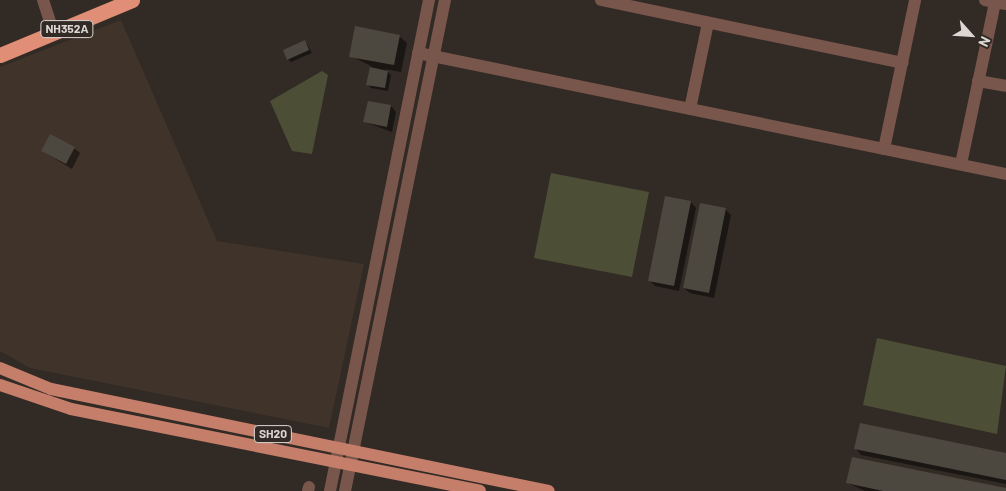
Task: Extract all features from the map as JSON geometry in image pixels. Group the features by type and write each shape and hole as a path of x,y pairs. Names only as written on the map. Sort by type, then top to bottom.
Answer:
{"highway":[{"name":"NH352A","path":"0,55 132,0"}],"main road":[{"name":"SH20","path":"2,373 51,389 549,491"},
{"name":"SH20","path":"0,385 71,409 480,491"}],"street":[{"path":"43,0 54,34"},
{"path":"330,491 429,0"},
{"path":"345,491 445,0"},
{"path":"601,0 902,63"},
{"path":"884,149 914,0"},
{"path":"961,164 995,2"},
{"path":"690,109 708,23"},
{"path":"418,53 1006,174"},
{"path":"978,81 1006,86"}],"shaded area":[{"path":"121,20 217,241 364,264 329,428 30,368 0,351 0,67"}],"green space":[{"path":"322,71 328,75 312,154 292,151 270,101"},
{"path":"551,173 649,192 632,277 534,258"},
{"path":"877,338 1006,366 997,434 863,405"}],"building":[{"path":"355,26 400,35 394,65 349,57"},
{"path":"305,40 309,50 287,60 283,50"},
{"path":"370,67 388,71 385,88 366,85"},
{"path":"368,101 391,105 387,127 363,122"},
{"path":"50,134 75,147 66,164 41,151"},
{"path":"665,196 691,201 674,286 648,281"},
{"path":"700,203 726,208 709,293 683,288"},
{"path":"860,423 1006,453 1006,480 854,449"},
{"path":"852,457 1006,488 1006,491 883,491 846,483"}]}
